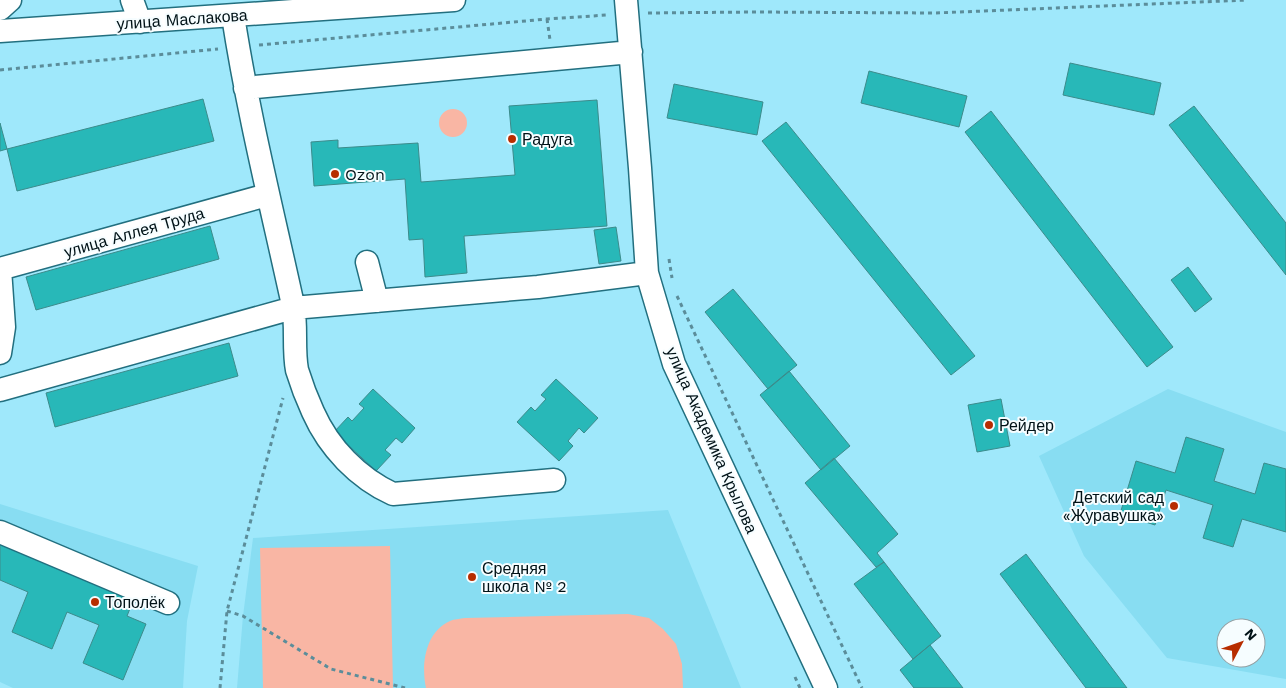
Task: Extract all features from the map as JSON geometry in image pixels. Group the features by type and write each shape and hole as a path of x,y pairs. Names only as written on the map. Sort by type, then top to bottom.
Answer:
{"street":[{"path":"0,9 10,0"},
{"path":"132,0 140,22"},
{"name":"улица Маслакова","path":"0,31 233,16 295,5 454,0"},
{"name":"улица Академика Крылова","path":"626,0 621,52 647,272 674,364 826,688"},
{"path":"233,16 245,88 293,308 297,369 313,413 339,454 375,486 393,494 554,480"},
{"path":"245,88 621,52"},
{"name":"улица Аллея Труда","path":"0,270 267,195"},
{"path":"367,262 376,301"},
{"path":"0,270 4,327 0,353"},
{"path":"0,390 293,308 538,287 647,272"},
{"path":"0,532 168,603"}],"path":[{"path":"648,22 647,13 935,13 1247,0"},
{"path":"0,70 608,15 621,52"},
{"path":"548,19 550,40"},
{"path":"667,251 672,280"},
{"path":"674,289 862,688"},
{"path":"220,688 227,611 288,380 297,369"},
{"path":"227,611 243,616 331,669 405,688"},
{"path":"794,673 800,688"}],"shaded area":[{"path":"453,109 463,113 467,123 463,133 453,137 443,133 439,123 443,113"},
{"name":"Детский сад «Журавушка»","path":"1168,389 1286,432 1286,679 1224,668 1266,668 1266,618 1216,618 1216,667 1167,658 1084,556 1039,456"},
{"name":"Тополёк","path":"0,504 198,566 187,621 183,688 13,688 0,682"},
{"name":"Средняя школа № 2","path":"668,510 741,688 237,688 243,616 253,538"},
{"path":"390,546 393,688 263,688 260,548"},
{"path":"628,614 649,618 663,629 676,644 682,664 683,688 426,688 424,669 430,641 442,626 452,620 465,618"}],"building":[{"path":"1070,63 1161,83 1154,115 1063,95"},
{"path":"869,71 967,96 959,127 861,103"},
{"path":"674,84 763,102 757,135 667,118"},
{"path":"203,99 214,141 17,191 7,149"},
{"path":"597,100 607,226 464,236 467,273 425,277 423,239 409,240 405,179 314,186 311,142 338,140 338,148 418,143 421,182 515,175 509,106"},
{"path":"1194,106 1286,223 1286,275 1169,125"},
{"path":"991,111 1173,347 1147,367 965,132"},
{"path":"786,122 975,356 951,375 762,141"},
{"path":"0,123 7,149 0,151"},
{"path":"210,226 219,259 36,310 26,277"},
{"path":"616,227 621,261 599,264 594,230"},
{"path":"1188,267 1212,299 1195,312 1171,280"},
{"path":"733,289 797,365 768,389 705,312"},
{"path":"229,343 238,376 55,427 46,393"},
{"path":"789,371 850,446 821,470 760,395"},
{"path":"556,379 598,418 584,433 579,428 568,441 573,446 559,461 517,422 531,407 535,411 546,399 541,395"},
{"path":"373,389 415,428 402,443 396,438 385,450 391,455 376,471 334,432 348,417 352,421 364,408 359,404"},
{"name":"Рейдер","path":"1001,399 1010,446 977,452 968,405"},
{"path":"1186,437 1224,449 1214,481 1255,494 1264,463 1286,469 1286,532 1242,519 1233,547 1203,538 1213,505 1166,490 1155,525 1120,514 1136,461 1175,473"},
{"path":"834,458 898,534 877,553 884,562 876,567 805,483"},
{"path":"0,540 135,596 127,616 146,624 123,680 83,663 99,625 67,612 52,649 12,632 28,592 0,580"},
{"path":"1026,554 1127,688 1086,688 1000,574"},
{"path":"884,562 941,636 913,659 854,584"},
{"path":"930,645 963,688 914,688 900,670"}],"place":[{"name":"Радуга","path":"512,139"},
{"name":"Ozon","path":"335,174"},
{"name":"Рейдер","path":"989,425"},
{"name":"Детский сад «Журавушка»","path":"1174,506"},
{"name":"Средняя школа № 2","path":"472,577"},
{"name":"Тополёк","path":"95,602"}]}
